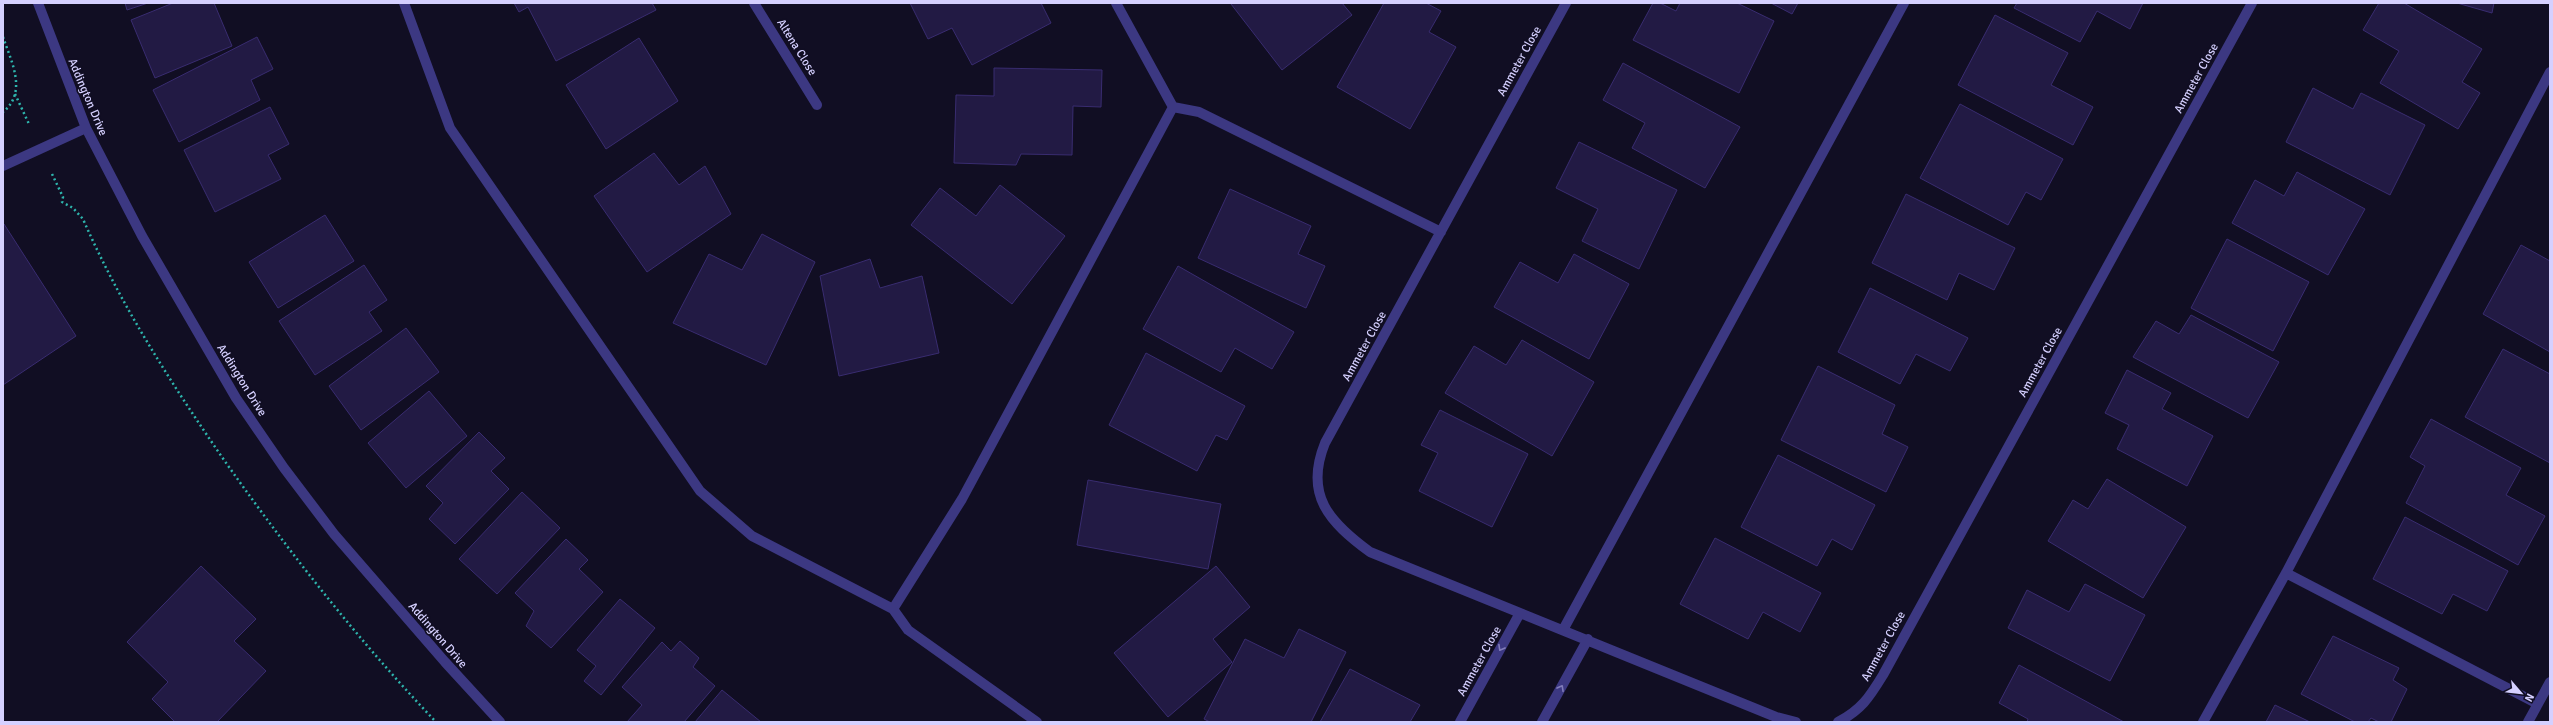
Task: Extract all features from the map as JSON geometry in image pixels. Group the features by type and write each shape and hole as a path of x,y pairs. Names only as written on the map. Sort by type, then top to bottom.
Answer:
{"street":[{"name":"Addington Drive","path":"38,3 86,128 142,236 232,391 284,468 339,540 445,662 500,722"},
{"path":"404,3 450,128 700,491 752,536 893,609 908,630 1037,722"},
{"name":"Altena Close","path":"754,3 817,105"},
{"path":"1116,3 1173,107"},
{"name":"Ammeter Close","path":"1566,3 1325,443 1317,463 1317,485 1322,503 1335,523 1370,552 1588,639 1776,717 1796,722"},
{"path":"1563,630 1904,3"},
{"name":"Ammeter Close","path":"1838,722 1855,713 1869,697 1883,675 2252,3"},
{"path":"2203,722 2286,573 2550,72"},
{"path":"893,609 962,499 1173,107"},
{"path":"1173,107 1199,112 1440,232"},
{"path":"3,166 86,128"},
{"path":"2286,573 2538,704"},
{"name":"Ammeter Close","path":"1460,722 1520,613"},
{"path":"1542,722 1588,639"},
{"path":"2528,722 2550,682"}],"path":[{"path":"3,37 15,72 17,87 13,100 3,112"},
{"path":"63,197 62,202 73,208 83,219 144,337 200,425 279,538 349,627 436,722"}],"building":[{"path":"125,3 148,3 127,10"},
{"path":"173,3 214,3 232,46 155,78 131,20"},
{"path":"514,3 652,3 656,10 556,61 528,7 519,12"},
{"path":"910,3 1041,3 1051,23 972,65 952,28 928,39"},
{"path":"1342,3 1352,15 1282,70 1231,4"},
{"path":"1384,3 1426,3 1441,11 1429,32 1456,47 1410,129 1337,87"},
{"path":"1653,3 1660,3 1676,11 1680,3 1737,3 1774,21 1739,93 1633,40"},
{"path":"1771,3 1798,3 1792,14"},
{"path":"2017,3 2143,3 2130,29 2097,11 2080,42 2014,8"},
{"path":"2379,3 2404,3 2482,49 2462,82 2480,93 2458,129 2380,83 2399,51 2363,30"},
{"path":"2457,3 2494,3 2492,13"},
{"path":"1995,15 2068,53 2051,85 2093,107 2073,145 1958,85"},
{"path":"257,37 273,69 251,80 260,100 179,142 153,90"},
{"path":"639,38 678,101 606,149 566,85"},
{"path":"1623,63 1740,127 1705,188 1632,148 1645,123 1603,100"},
{"path":"994,68 1102,70 1101,107 1073,106 1072,155 1021,154 1016,165 954,163 956,95 994,96"},
{"path":"2313,88 2353,109 2361,93 2425,125 2390,195 2286,142"},
{"path":"1960,104 2063,159 2041,200 2026,192 2008,225 1920,178"},
{"path":"270,107 289,144 268,155 281,179 215,212 184,150"},
{"path":"1579,142 1677,190 1639,269 1582,241 1598,209 1556,188"},
{"path":"654,153 679,185 705,166 731,214 647,272 594,196"},
{"path":"2297,172 2365,209 2328,275 2232,223 2255,180 2284,196"},
{"path":"1000,185 1065,236 1012,304 911,225 940,188 976,216"},
{"path":"1230,189 1311,226 1298,254 1325,266 1306,308 1198,258"},
{"path":"1906,194 2015,248 1994,290 1959,273 1947,300 1872,263"},
{"path":"325,215 354,261 278,308 249,262"},
{"path":"4,224 76,336 3,385 3,225"},
{"path":"762,234 815,262 766,365 673,323 709,254 742,270"},
{"path":"2227,239 2309,282 2273,351 2191,308"},
{"path":"2521,245 2550,261 2550,352 2483,314"},
{"path":"1574,254 1629,284 1589,359 1494,307 1520,262 1558,283"},
{"path":"870,259 880,288 922,276 939,353 839,376 820,276"},
{"path":"364,265 387,300 369,312 382,331 315,375 279,321"},
{"path":"1178,266 1294,332 1272,369 1235,348 1221,372 1143,329"},
{"path":"1870,288 1968,338 1950,371 1916,354 1900,384 1838,352"},
{"path":"2191,315 2279,362 2248,418 2133,357 2156,321 2179,334"},
{"path":"406,328 439,372 361,430 329,386"},
{"path":"1522,340 1594,382 1552,456 1445,393 1474,346 1506,365"},
{"path":"2503,349 2550,374 2550,463 2465,417"},
{"path":"1146,353 1245,406 1227,440 1216,435 1197,471 1109,425"},
{"path":"1818,366 1895,405 1882,434 1908,447 1886,492 1781,440"},
{"path":"2127,370 2171,393 2162,409 2213,436 2187,486 2117,449 2129,425 2105,413"},
{"path":"429,391 467,436 406,488 368,443"},
{"path":"1440,410 1528,454 1492,527 1419,491 1438,453 1421,445"},
{"path":"2431,419 2521,468 2506,495 2545,516 2518,565 2406,503 2425,466 2410,457"},
{"path":"479,432 505,458 491,471 509,489 455,544 429,519 443,503 426,486"},
{"path":"1778,455 1875,505 1852,550 1832,539 1817,566 1741,527"},
{"path":"2107,479 2186,527 2143,598 2048,541 2073,500 2088,509"},
{"path":"1088,480 1221,504 1208,569 1077,545"},
{"path":"522,492 560,528 497,594 459,559"},
{"path":"2405,517 2508,571 2487,611 2453,594 2442,614 2373,579"},
{"path":"1715,538 1821,593 1800,632 1763,612 1748,639 1680,604"},
{"path":"566,539 588,560 579,569 603,592 551,648 526,626 534,611 515,593"},
{"path":"201,566 256,619 234,641 266,671 217,722 175,722 152,699 168,682 127,642"},
{"path":"1216,566 1250,607 1213,639 1232,662 1168,717 1114,653"},
{"path":"2085,584 2145,615 2110,681 2008,628 2027,590 2069,612"},
{"path":"620,599 655,628 601,695 584,681 596,666 577,650"},
{"path":"1299,629 1346,652 1311,722 1210,722 1204,719 1245,639 1284,658"},
{"path":"2333,636 2399,668 2393,680 2407,689 2391,722 2379,722 2371,718 2368,722 2355,722 2301,694"},
{"path":"680,641 699,658 693,667 715,686 684,722 627,722 642,705 622,687 662,642 671,651"},
{"path":"2019,665 2124,722 2027,722 2028,719 1999,703"},
{"path":"1350,669 1420,705 1410,722 1320,722"},
{"path":"722,690 761,722 695,722"},
{"path":"2275,705 2310,722 2266,722"}]}
